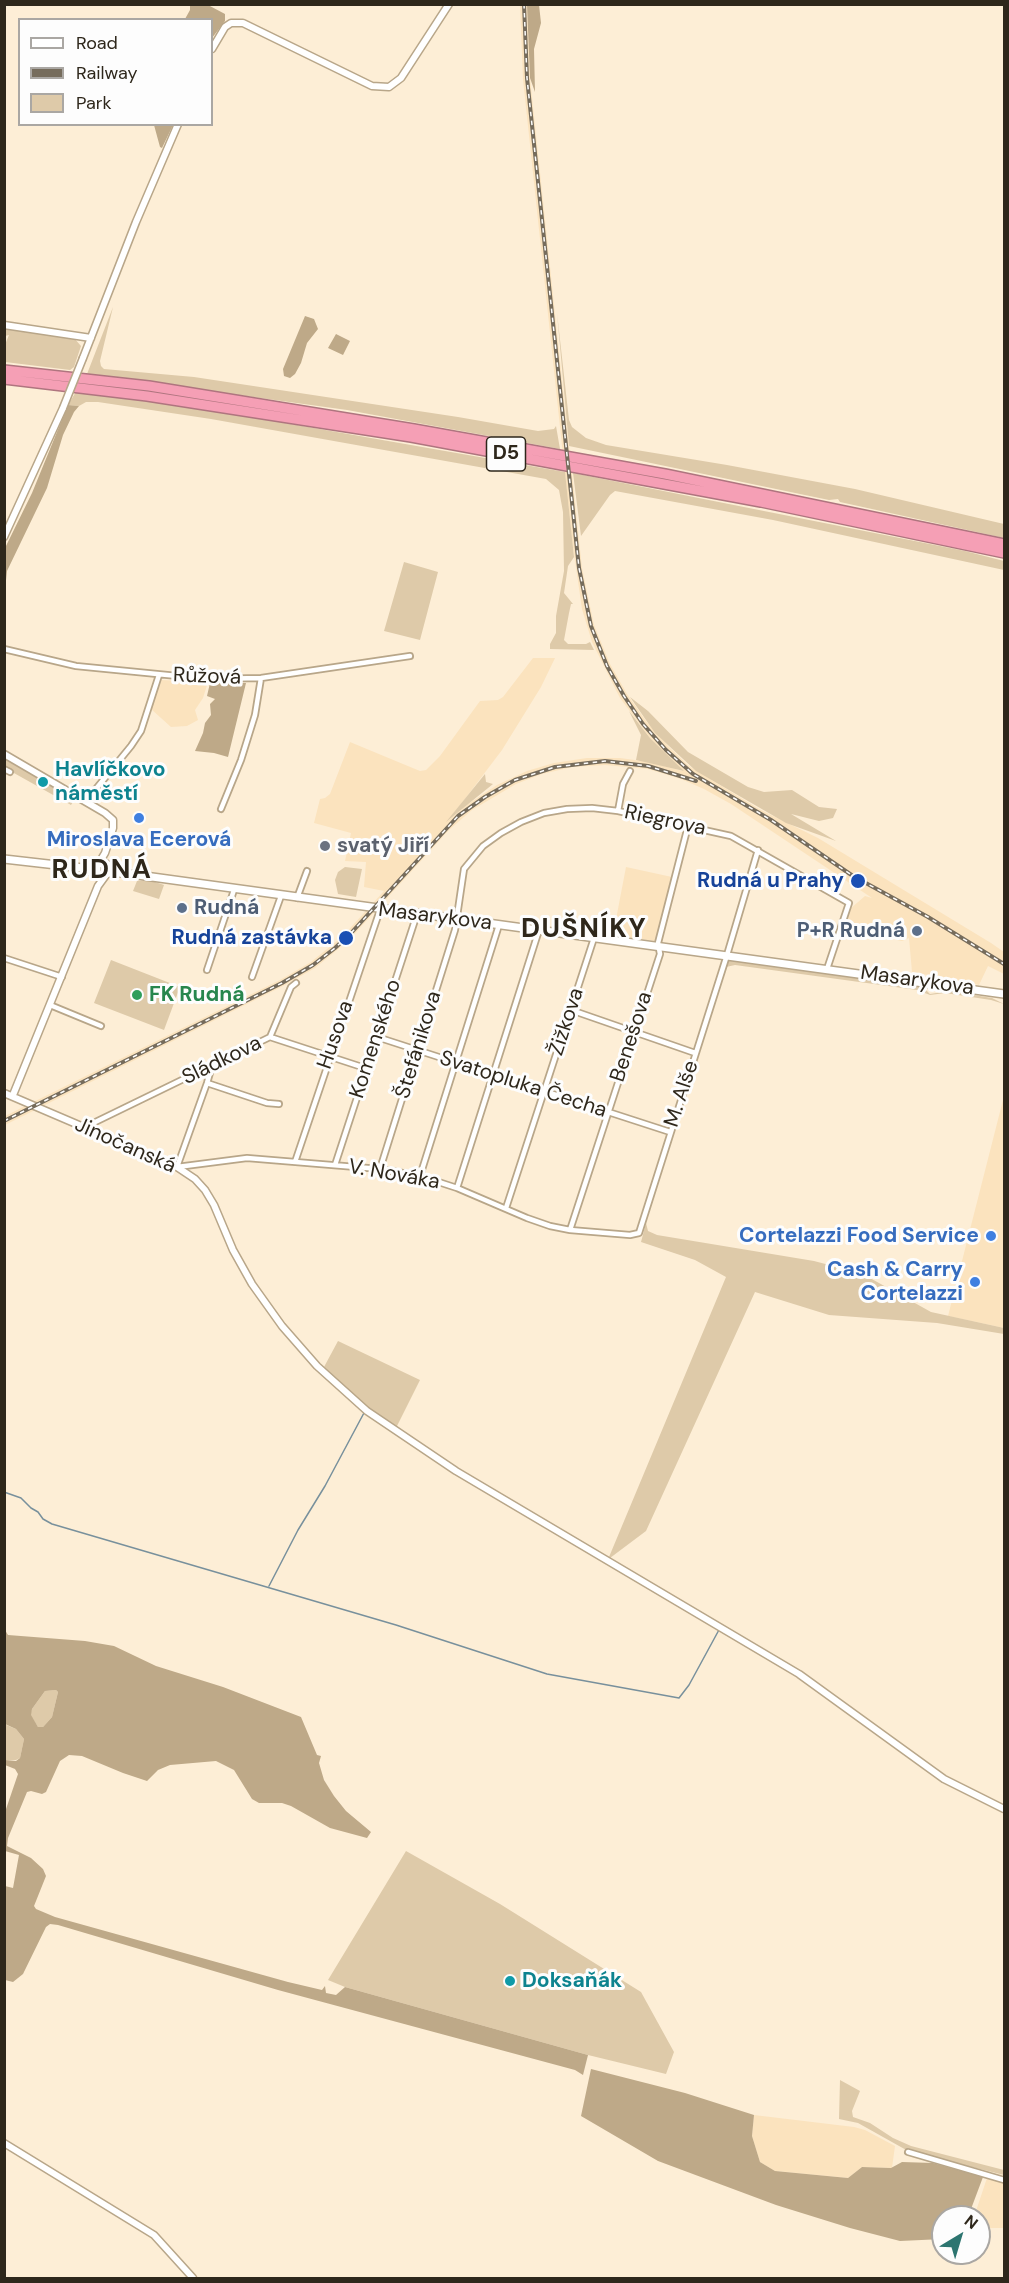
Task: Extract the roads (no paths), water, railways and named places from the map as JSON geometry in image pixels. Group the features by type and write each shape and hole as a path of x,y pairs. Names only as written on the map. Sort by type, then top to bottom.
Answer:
{"highway":[{"name":"D5","path":"4,370 149,386 414,429 676,477 1005,544"},
{"name":"D5","path":"4,379 168,399 411,437 761,502 1005,553"}],"main road":[{"path":"4,859 83,868 99,864 105,871"},
{"name":"Masarykova","path":"83,868 1001,993"}],"street":[{"path":"213,47 225,27 231,23 243,22 372,86 389,87 400,78 449,4"},
{"path":"4,537 63,408 136,222 177,126"},
{"path":"4,325 91,338"},
{"name":"Růžová","path":"4,649 76,666 208,679 261,678 410,656"},
{"path":"86,801 131,746 141,730 159,675"},
{"path":"221,809 241,760 251,727 261,678"},
{"path":"4,754 86,801 113,820 113,828 99,864"},
{"path":"618,811 623,784 630,771"},
{"name":"Riegrova","path":"456,920 464,869 483,846 501,833 536,816 556,811 592,808 618,811 731,836 849,903 827,969"},
{"name":"Benešova","path":"570,1230 660,954 658,947 688,826"},
{"name":"M. Alše","path":"639,1233 727,956 758,850"},
{"path":"12,1095 105,871 105,853"},
{"path":"297,898 307,871"},
{"path":"207,970 234,890"},
{"path":"252,977 281,896"},
{"name":"Husova","path":"295,1162 380,910"},
{"name":"Komenského","path":"335,1165 417,914"},
{"name":"Štefánikova","path":"380,1169 455,930 456,920"},
{"path":"420,1176 499,925"},
{"path":"457,1188 539,930"},
{"name":"Žižkova","path":"506,1209 594,938"},
{"path":"4,958 62,977"},
{"path":"270,1037 291,987 296,983"},
{"path":"50,1005 101,1026"},
{"path":"571,1010 695,1053"},
{"name":"Sládkova","path":"83,1128 270,1037 365,1068"},
{"name":"Svatopluka Čecha","path":"377,1037 454,1064 670,1132"},
{"path":"177,1167 212,1066"},
{"path":"207,1083 267,1103 279,1104"},
{"name":"Jinočanská","path":"4,1093 177,1167 195,1179 214,1205 233,1250 252,1284 282,1326 317,1366 367,1411 456,1471 799,1674 944,1779 1005,1809"},
{"name":"V. Nováka","path":"177,1167 247,1158 380,1169 420,1176 457,1188 527,1218 570,1230 630,1235 639,1233"},
{"path":"4,2143 154,2235 193,2278"},
{"path":"908,2152 1005,2180"}],"waterway":[{"path":"269,1586 365,1411"},
{"path":"4,1492 21,1498 43,1519 52,1524 396,1625 547,1674 679,1698 689,1685 720,1628"}],"railway":[{"path":"524,4 527,78 579,568 591,626 607,666 643,724 666,750 693,774 771,820 853,876 928,917 1004,964"},
{"path":"4,1121 282,983 313,965 352,932 458,816 515,780 555,767 605,761 648,766 696,781"}],"place":[{"name":"Havlíčkovo náměstí","path":"43,782"},
{"name":"Miroslava Ecerová","path":"139,818"},
{"name":"svatý Jiří","path":"325,846"},
{"name":"Rudná u Prahy","path":"858,881"},
{"name":"Rudná","path":"182,908"},
{"name":"P+R Rudná","path":"917,931"},
{"name":"Rudná zastávka","path":"346,938"},
{"name":"FK Rudná","path":"137,995"},
{"name":"Cortelazzi Food Service","path":"991,1236"},
{"name":"Cash & Carry Cortelazzi","path":"975,1282"},
{"name":"Doksaňák","path":"510,1981"}],"district":[{"name":"RUDNÁ","path":"102,871"},
{"name":"DUŠNÍKY","path":"584,930"}]}
